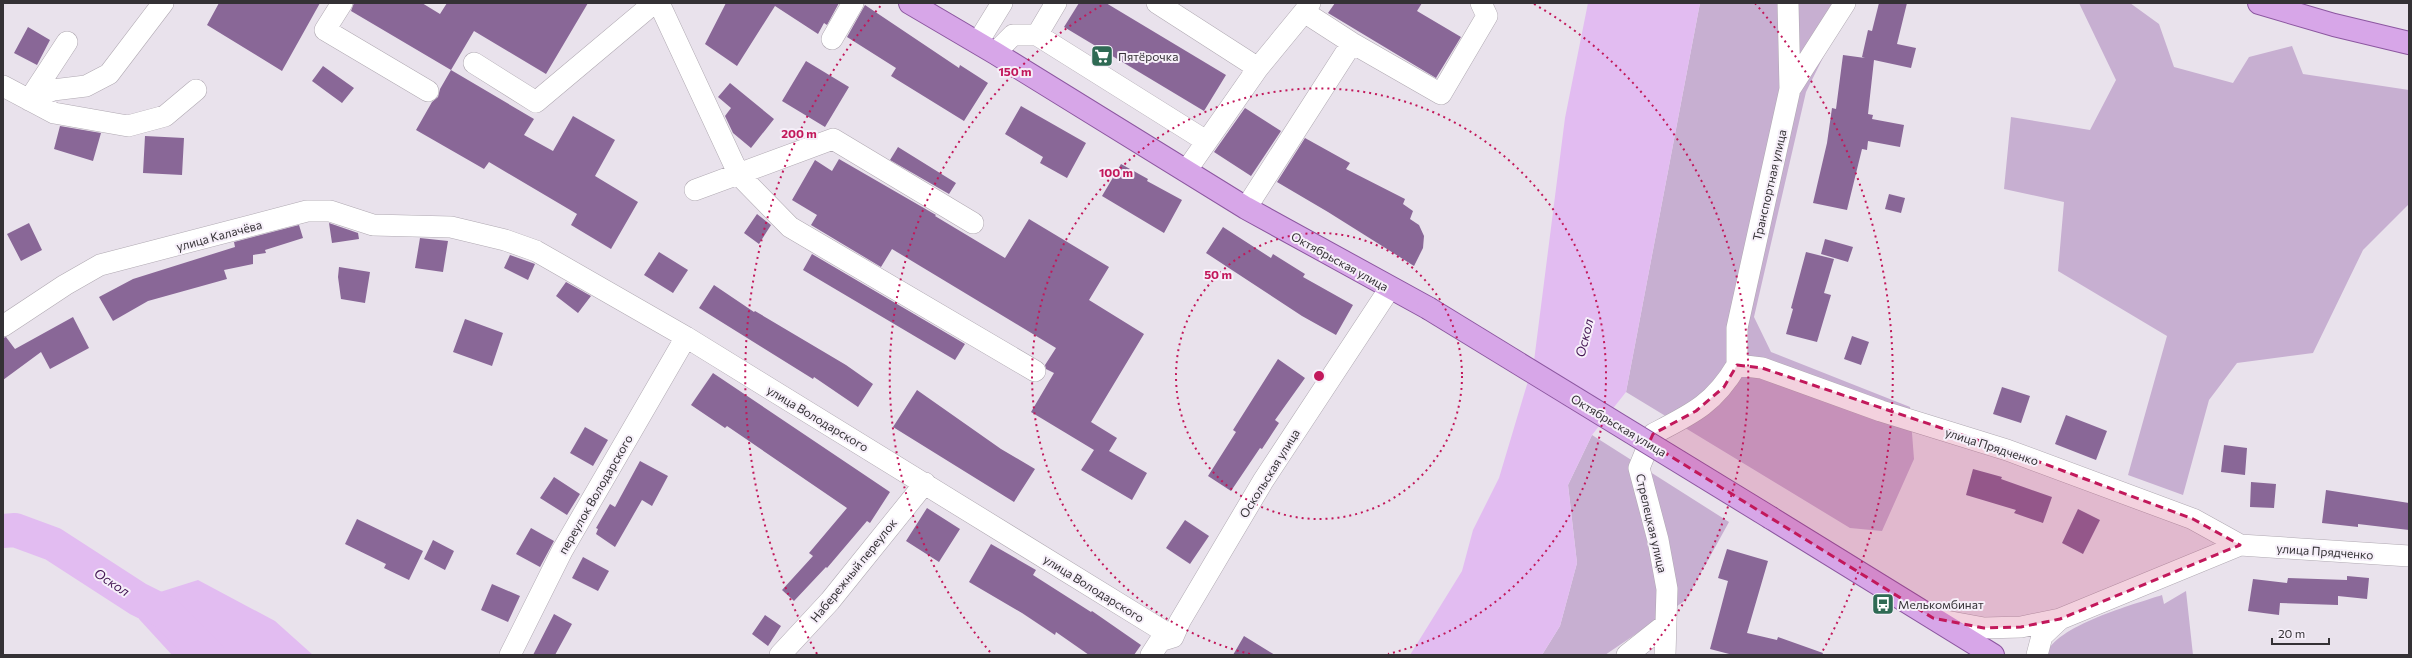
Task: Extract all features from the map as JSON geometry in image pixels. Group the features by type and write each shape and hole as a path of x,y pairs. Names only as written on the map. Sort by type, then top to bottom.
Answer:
{"main road":[{"name":"Октябрьская улица","path":"910,3 986,47 1246,208 1428,308 1771,518"},
{"path":"2260,3 2334,25 2409,42"},
{"name":"улица Прядченко","path":"1771,518 1993,655"}],"street":[{"path":"29,100 53,90 86,86 109,74 163,3"},
{"path":"342,3 325,30 428,91"},
{"path":"474,63 536,102 654,3"},
{"path":"659,3 739,175 790,227 1035,371"},
{"path":"832,39 853,3"},
{"path":"986,47 1002,3"},
{"path":"1037,35 1056,3"},
{"path":"1157,3 1258,68"},
{"path":"1186,171 1258,68 1307,8 1352,43 1441,94 1487,16 1481,3"},
{"name":"Транспортная улица","path":"1737,365 1737,328 1790,89 1788,3"},
{"path":"1790,89 1845,3"},
{"path":"986,47 1013,35 1037,35 1206,141"},
{"path":"29,100 67,42"},
{"path":"1246,208 1352,43"},
{"path":"3,86 54,113 128,126 165,116 196,90"},
{"path":"695,190 833,139 973,223"},
{"name":"улица Калачёва","path":"3,326 65,285 100,265 217,237 307,211 330,212 374,225 451,227"},
{"name":"улица Володарского","path":"451,227 505,240 536,252 686,337 1173,637"},
{"name":"Оскольская улица","path":"1173,637 1180,621 1263,481 1390,288"},
{"name":"переулок Володарского","path":"510,655 562,551 686,337"},
{"name":"улица Прядченко","path":"1737,365 1762,368 1882,411 2007,450 2193,519 2240,545 2409,556"},
{"name":"Стрелецкая улица","path":"1665,655 1665,582 1658,540 1639,468 1653,434 1696,411 1724,387 1737,365"},
{"name":"Набережный переулок","path":"780,655 830,602 925,483"},
{"name":"улица Прядченко","path":"1933,618 1984,628 2021,627 2060,619 2240,545"},
{"name":"улица Прядченко","path":"2037,655 2042,636 2060,619"},
{"path":"1627,655 1665,626"},
{"path":"1151,655 1160,641 1173,637"}],"highlighted area":[{"path":"1737,365 1762,368 2007,450 2193,519 2240,545 2060,619 2021,627 1984,628 1933,618 1649,443 1653,434 1696,411 1724,387"}],"shaded area":[{"path":"1700,3 1850,3 1806,92 1754,317 1771,352 1910,407 1914,459 1882,531 1850,528 1626,392"},
{"path":"2079,3 2130,3 2159,24 2174,67 2233,83 2249,57 2292,46 2303,74 2409,90 2409,204 2363,250 2313,353 2237,363 2209,400 2183,495 2128,475 2167,336 2058,271 2064,202 2004,189 2011,117 2090,130 2116,80"},
{"path":"1592,435 1729,522 1686,600 1605,655 1542,655 1560,626 1577,563 1568,485"},
{"path":"2186,591 2193,655 2046,655 2052,644 2079,626 2116,610 2162,595 2164,604"}],"water":[{"path":"1588,3 1700,3 1626,392 1592,435 1568,485 1577,563 1560,626 1542,655 1410,655 1462,571 1473,530 1499,478 1534,361 1565,118"},
{"path":"198,580 275,621 313,655 172,655 139,619 138,599"}],"building":[{"path":"219,3 320,3 282,71 207,25"},
{"path":"354,3 422,3 440,14 447,3 588,3 546,74 474,31 451,70 351,11"},
{"path":"726,3 839,3 827,25 824,23 818,34 775,6 737,66 705,44"},
{"path":"1079,3 1106,3 1226,75 1204,111 1064,27"},
{"path":"1335,3 1422,3 1417,11 1461,37 1436,78 1328,13"},
{"path":"1879,3 1907,3 1897,44 1916,48 1911,68 1874,60 1868,114 1873,115 1872,119 1904,125 1900,147 1868,141 1867,150 1862,149 1847,210 1813,203 1827,143 1832,108 1836,109 1843,55 1865,58 1862,57 1868,30 1872,31"},
{"path":"865,5 959,68 960,65 988,83 964,121 891,76 896,68 847,37"},
{"path":"28,27 50,40 37,65 14,53"},
{"path":"806,61 849,87 825,127 782,101"},
{"path":"323,66 354,88 342,103 312,81"},
{"path":"451,70 534,119 524,135 553,151 573,116 615,140 595,176 638,202 611,249 571,225 577,214 489,162 484,169 416,130 432,102 438,97 440,89"},
{"path":"730,83 774,119 751,148 733,133 725,116 731,108 718,97"},
{"path":"1021,106 1086,143 1067,178 1040,163 1043,157 1005,134"},
{"path":"1245,108 1281,131 1251,176 1214,152"},
{"path":"60,126 101,133 93,161 54,149"},
{"path":"145,136 184,138 182,175 143,173"},
{"path":"1305,138 1350,163 1346,169 1405,199 1403,204 1413,211 1410,219 1419,225 1424,236 1423,248 1414,266 1277,182"},
{"path":"898,147 956,183 949,194 890,160"},
{"path":"839,159 936,215 935,216 1005,258 1029,219 1109,267 1089,300 1144,334 1091,422 1117,438 1109,451 1147,473 1132,500 1081,470 1094,450 1031,412 1054,373 1046,369 1045,365 1056,348 892,249 881,267 811,225 817,215 792,200 815,160 832,171"},
{"path":"1121,164 1148,179 1147,181 1182,200 1164,233 1102,196"},
{"path":"1889,194 1905,198 1901,213 1885,209"},
{"path":"757,214 771,225 759,244 744,233"},
{"path":"29,223 42,250 21,261 7,234"},
{"path":"329,223 358,233 359,239 332,243"},
{"path":"299,225 303,238 265,250 266,253 253,255 253,264 224,270 227,279 148,301 113,321 99,297 133,279 235,247 234,242"},
{"path":"1223,227 1271,258 1273,254 1305,274 1303,277 1353,305 1336,335 1302,316 1206,253"},
{"path":"420,238 448,241 443,272 415,268"},
{"path":"1825,239 1853,247 1848,262 1821,254"},
{"path":"659,252 688,270 673,293 644,275"},
{"path":"1806,252 1834,259 1824,293 1831,295 1817,342 1786,334 1793,309 1791,308"},
{"path":"812,254 965,344 955,360 803,270"},
{"path":"510,255 535,264 528,280 504,268"},
{"path":"339,267 370,272 365,303 341,299 338,277"},
{"path":"566,282 591,296 578,313 556,296"},
{"path":"714,285 754,312 755,311 846,365 873,384 858,407 814,377 813,379 699,308"},
{"path":"73,317 89,348 50,369 41,352 3,380 3,338 6,337 15,349"},
{"path":"465,319 503,333 492,366 453,352"},
{"path":"1852,336 1869,342 1861,365 1844,359"},
{"path":"1278,359 1305,378 1275,420 1279,423 1262,449 1260,448 1231,491 1208,476 1236,432 1233,430"},
{"path":"713,373 890,492 870,523 867,521 827,568 826,567 794,601 782,590 813,556 809,553 847,508 727,426 725,428 691,405"},
{"path":"2002,387 2030,396 2021,423 1993,414"},
{"path":"917,390 1001,449 1035,469 1014,502 893,427"},
{"path":"2066,415 2107,431 2096,460 2055,444"},
{"path":"585,427 608,440 593,466 570,453"},
{"path":"2224,445 2247,448 2245,475 2221,472"},
{"path":"640,461 668,476 652,506 642,500 615,547 596,534 598,529 596,528 610,504 615,507"},
{"path":"1973,469 2002,477 2001,479 2052,497 2043,523 2014,513 2016,510 1966,495"},
{"path":"554,477 580,494 567,515 540,498"},
{"path":"2251,482 2276,484 2274,508 2250,507"},
{"path":"2326,490 2409,503 2409,530 2358,524 2358,527 2322,523"},
{"path":"927,508 960,529 939,562 906,541"},
{"path":"2078,509 2100,520 2083,554 2062,543"},
{"path":"357,519 423,551 409,580 384,568 386,564 345,544"},
{"path":"1185,520 1209,536 1190,564 1166,548"},
{"path":"531,528 554,541 540,567 516,554"},
{"path":"433,540 454,551 445,570 424,559"},
{"path":"991,544 1036,570 1033,575 1091,612 1092,611 1141,645 1134,655 1089,655 1056,632 1055,635 1022,613 969,582"},
{"path":"1727,549 1768,561 1747,633 1777,640 1778,637 1823,653 1822,655 1733,655 1710,649 1728,581 1718,578"},
{"path":"583,557 609,571 598,591 572,578"},
{"path":"2347,576 2369,578 2367,599 2338,596 2338,605 2280,603 2279,615 2248,611 2253,579 2287,583 2288,578 2347,580"},
{"path":"492,584 520,596 508,622 481,610"},
{"path":"554,614 572,624 555,655 533,655"},
{"path":"765,615 781,626 768,646 752,634"},
{"path":"1244,636 1275,655 1233,655"}],"waterway":[{"name":"Оскол","path":"3,531 15,530 53,544 138,599 166,613 208,655"}],"place":[{"name":"Пятёрочка","path":"1102,56"},
{"name":"Мелькомбинат","path":"1883,604"}]}
